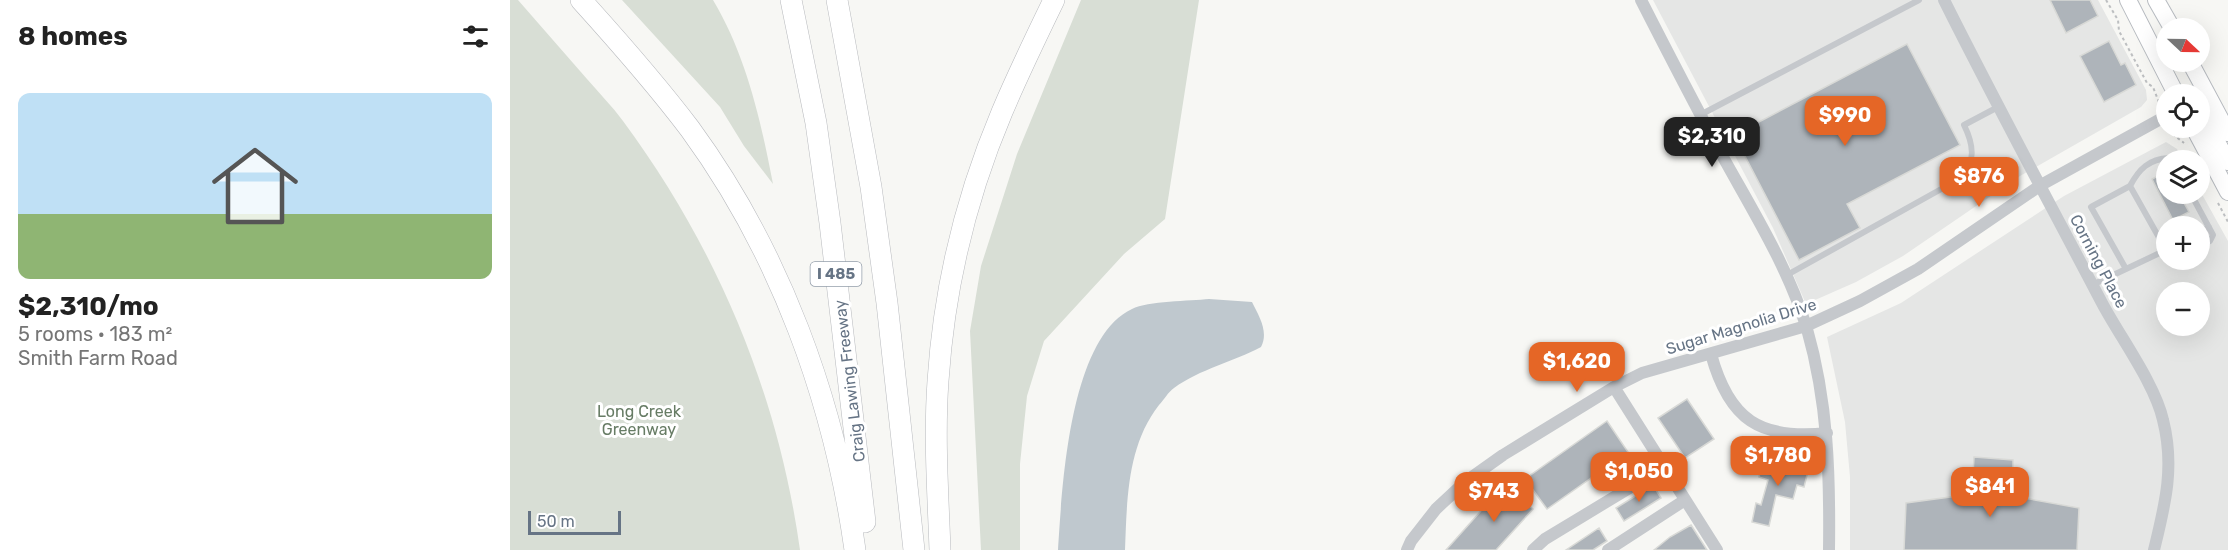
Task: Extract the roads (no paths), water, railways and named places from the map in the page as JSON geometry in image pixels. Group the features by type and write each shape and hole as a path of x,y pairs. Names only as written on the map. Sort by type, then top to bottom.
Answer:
{"highway":[{"path":"581,0 656,86 691,131 725,182 776,277 795,320 820,391 847,493 855,550"},
{"name":"Craig Lawing Freeway","path":"791,0 816,123 868,550"},
{"name":"I 485","path":"837,0 876,222 914,550"},
{"path":"940,550 937,461 938,382 946,309 954,267 963,226 987,150 1016,80 1054,0"}],"main road":[{"path":"2128,0 2171,84"},
{"path":"2156,0 2166,18"},
{"path":"2195,72 2228,133"},
{"path":"2210,130 2228,162"},
{"path":"2199,138 2228,192"}],"street":[{"path":"1641,0 1700,115 1787,275 1806,326 1819,379 1827,433 1830,495 1829,550"},
{"name":"Corning Place","path":"1944,0 1998,107 2092,285 2141,370 2161,412 2169,455 2169,481 2154,550"},
{"name":"Sugar Magnolia Drive","path":"1407,550 1411,541 1436,509 1465,482 1614,387 1642,373 1806,326 1893,285 2041,185 2156,122"},
{"path":"1711,354 1719,382 1730,403 1749,420 1762,427 1785,434 1827,433"},
{"path":"1614,387 1717,550"},
{"path":"1533,550 1545,539 1664,467"},
{"path":"1608,550 1685,500"}],"lane":[{"path":"1700,115 1919,0"},
{"path":"1787,275 1961,178 1967,171 1973,154 1964,125 1998,107"},
{"path":"2126,268 2091,207 2130,186 2138,171 2156,159"},
{"path":"2130,186 2156,232"},
{"path":"2092,285 2156,254"}],"park label":[{"name":"Long Creek Greenway","path":"639,420"}]}
